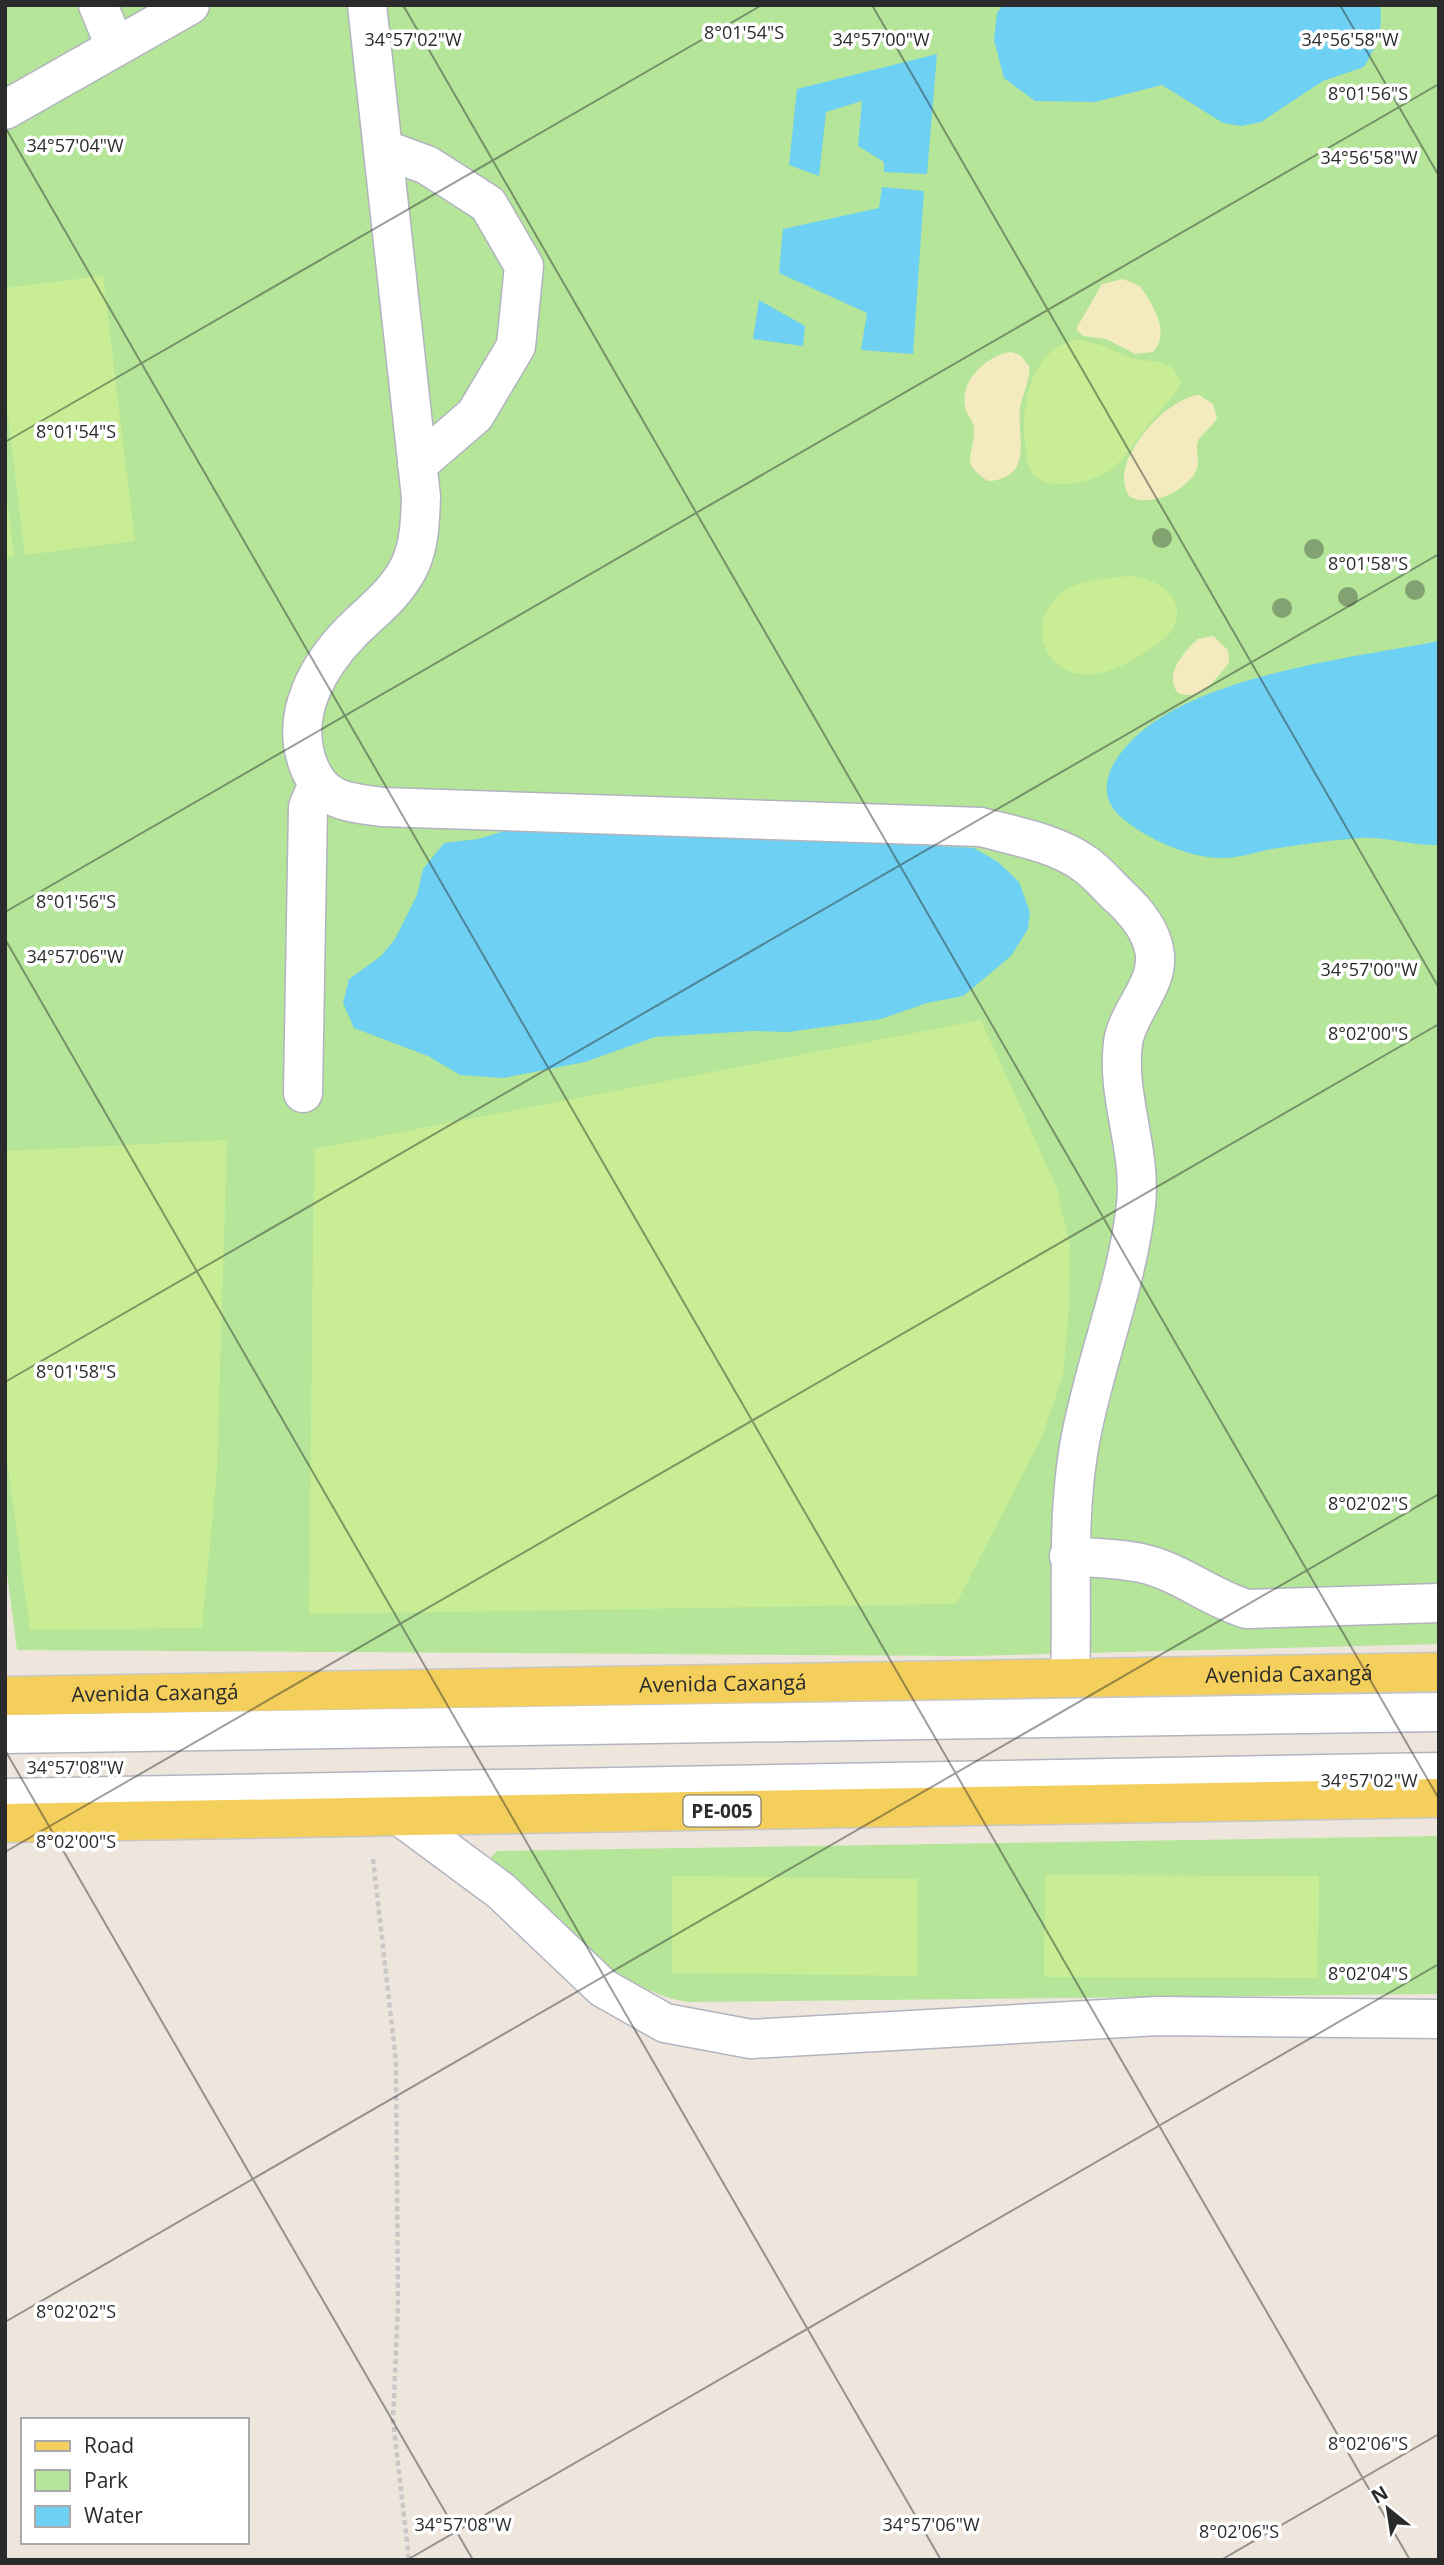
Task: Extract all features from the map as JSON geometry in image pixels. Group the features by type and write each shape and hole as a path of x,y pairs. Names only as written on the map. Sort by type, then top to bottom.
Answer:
{"main road":[{"name":"Avenida Caxangá","path":"5,1696 1439,1672"},
{"name":"PE-005","path":"5,1823 1439,1797"}],"street":[{"path":"98,5 115,46"},
{"path":"5,110 190,5"},
{"path":"367,5 421,497 420,534 410,565 390,595 349,634 317,676 304,708 301,737 312,775 324,792 346,802 382,807 981,827 1038,842 1084,863 1127,904 1144,926 1155,950 1150,983 1124,1039 1121,1080 1134,1140 1136,1204 1121,1281 1079,1446 1069,1556 1070,1678"},
{"path":"383,149 427,165 488,204 524,266 516,346 475,415 417,465"},
{"path":"303,1093 308,807 318,783"},
{"path":"1069,1556 1142,1563 1189,1581 1223,1602 1247,1609 1439,1603"},
{"path":"5,1734 1439,1712"},
{"path":"5,1798 1439,1772"},
{"path":"385,1817 501,1891 603,1988 666,2023 751,2039 1158,2016 1439,2019"}],"path":[{"path":"385,1817 396,2062 398,2305 393,2420 409,2560"}],"green space":[{"path":"5,5 1439,5 1439,1644 971,1656 17,1650 5,1558"},
{"path":"103,276 135,541 25,555 5,391 5,288"},
{"path":"1078,339 1107,347 1133,359 1159,362 1172,367 1181,383 1129,451 1112,468 1090,479 1057,484 1038,479 1030,469 1025,442 1025,410 1033,378 1040,365 1050,353 1063,344"},
{"path":"5,484 14,556 5,557"},
{"path":"1129,576 1157,584 1172,597 1177,615 1169,634 1136,658 1096,674 1070,672 1058,665 1048,653 1042,635 1044,617 1051,604 1059,595 1079,584"},
{"path":"981,1020 1057,1188 1070,1246 1069,1309 1063,1375 1041,1439 956,1604 309,1614 314,1149"},
{"path":"227,1140 217,1471 202,1628 30,1630 5,1445 5,1151"},
{"path":"1439,1836 1439,1994 687,2002 632,1982 607,1965 558,1926 492,1864 490,1858 497,1851"},
{"path":"1045,1875 1319,1876 1318,1978 1044,1977"},
{"path":"672,1876 918,1879 918,1976 672,1973"}],"sand":[{"path":"1123,279 1140,286 1155,310 1160,336 1153,352 1135,354 1106,339 1083,336 1076,329 1102,284"},
{"path":"1011,352 1020,355 1029,366 1020,408 1020,455 1018,465 1012,473 988,481 979,475 971,464 974,430 964,400 966,390 976,372 992,359"},
{"path":"1199,395 1213,404 1217,418 1199,439 1198,463 1191,479 1176,491 1157,499 1138,500 1130,497 1124,484 1125,468 1142,435 1170,408"},
{"path":"1213,636 1228,650 1229,663 1201,692 1187,695 1178,693 1173,679 1177,664 1198,639"}],"water":[{"path":"1003,5 1380,5 1381,22 1375,45 1364,67 1323,81 1261,122 1242,126 1223,123 1162,85 1095,102 1035,101 1004,78 994,40 997,13"},
{"path":"937,54 927,174 884,172 884,162 858,146 862,101 826,112 819,176 789,165 797,89"},
{"path":"882,187 924,191 913,354 861,350 867,313 779,273 783,229 879,208"},
{"path":"759,300 805,326 803,346 753,339"},
{"path":"1439,641 1439,845 1360,838 1271,849 1236,857 1211,857 1184,851 1157,840 1132,826 1112,807 1107,794 1107,781 1112,767 1136,737 1170,712 1212,693 1259,677 1308,665"},
{"path":"512,829 682,833 974,848 998,862 1019,882 1030,912 1028,929 1011,956 963,996 927,1003 881,1019 788,1032 752,1031 655,1037 585,1062 503,1078 460,1075 428,1056 354,1028 343,1003 349,979 381,956 395,939 417,895 423,869 444,843 478,839"}]}
